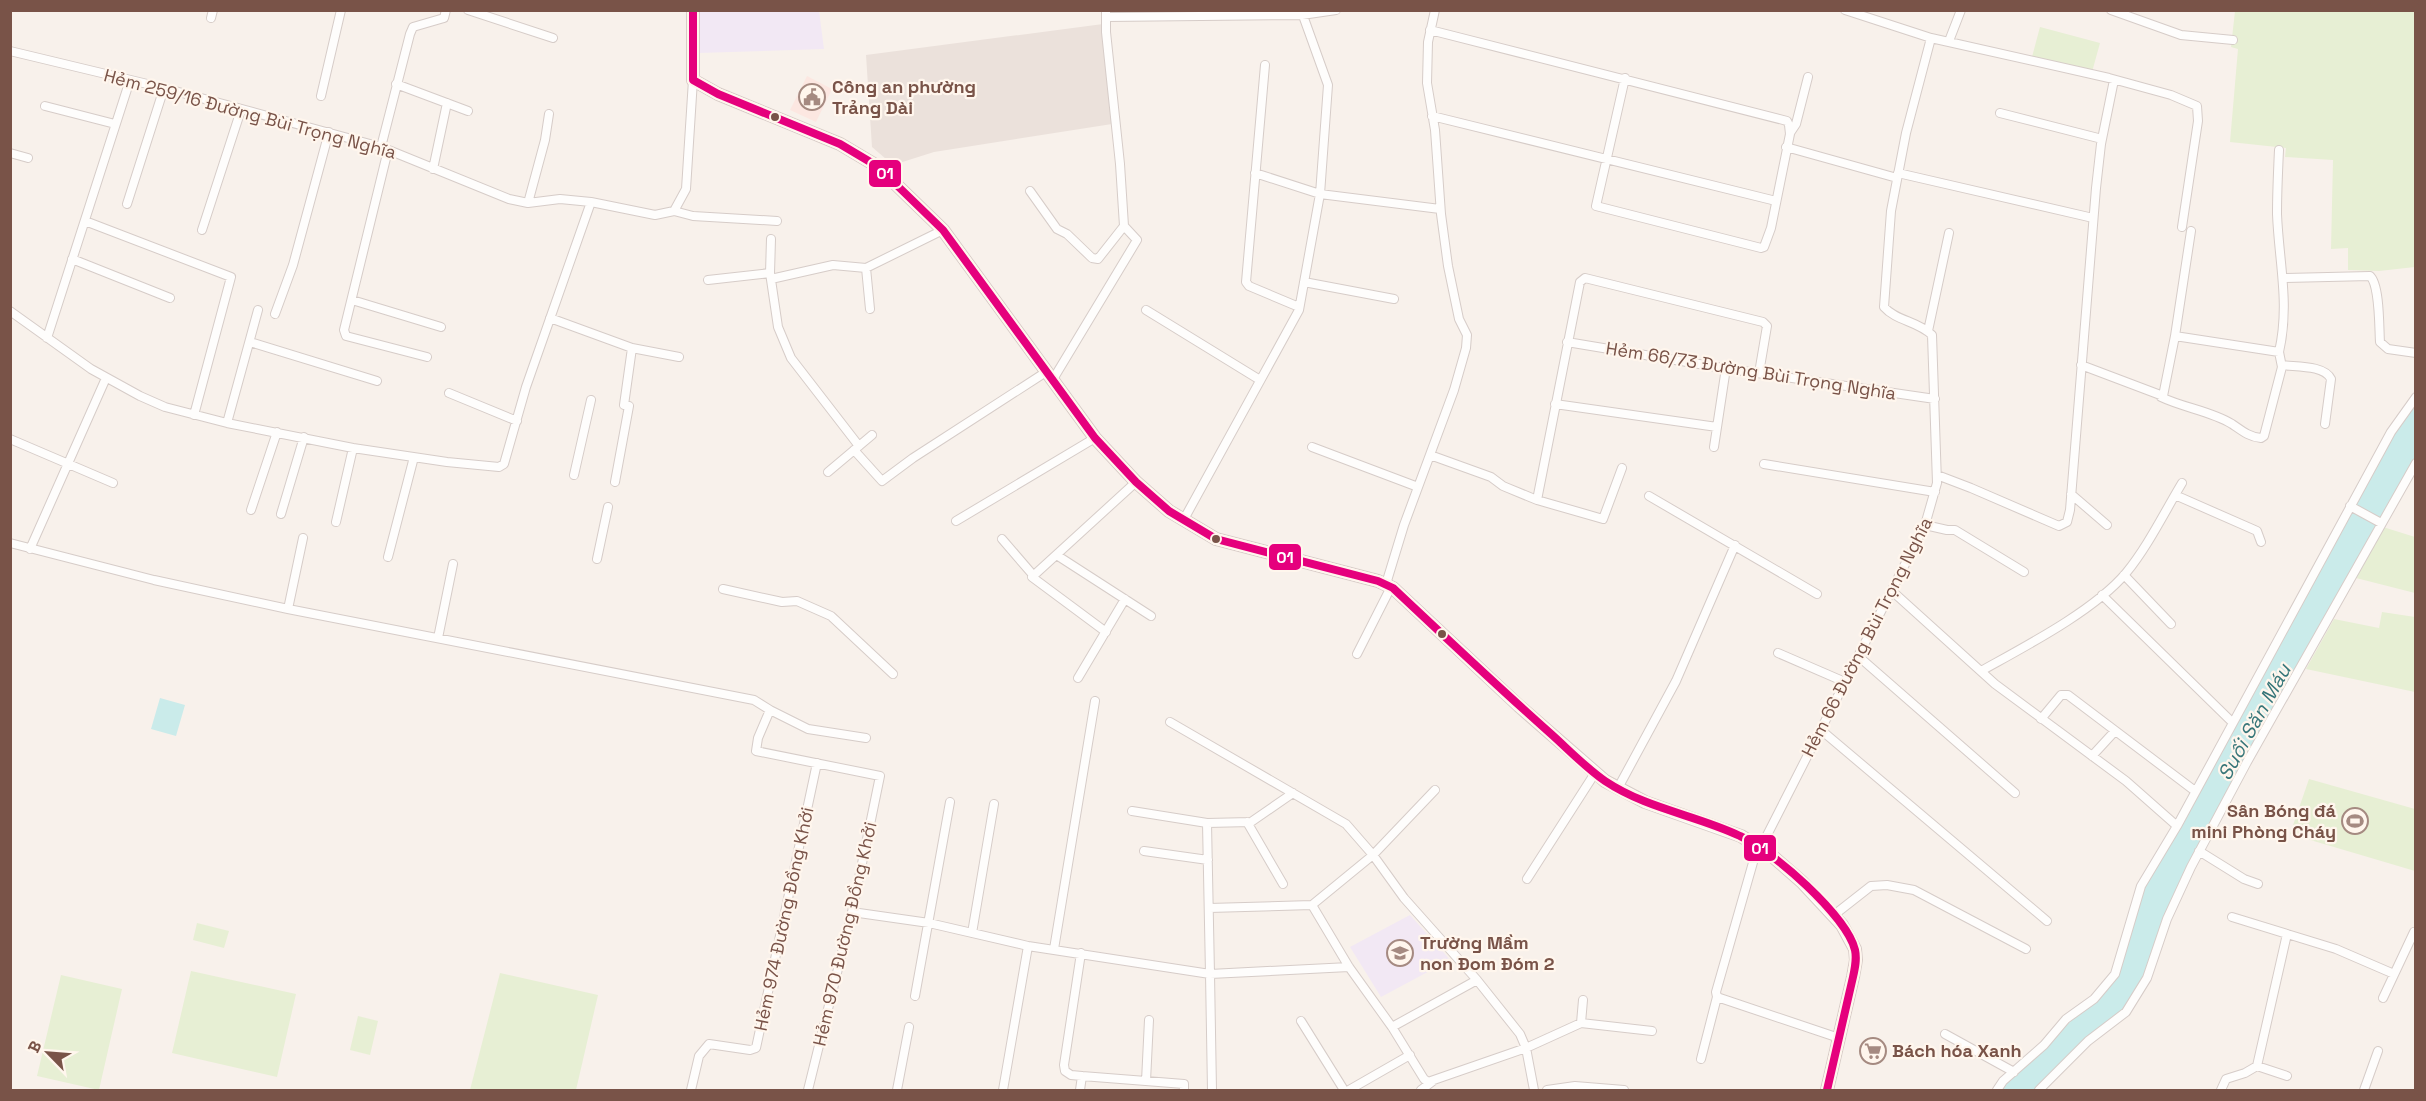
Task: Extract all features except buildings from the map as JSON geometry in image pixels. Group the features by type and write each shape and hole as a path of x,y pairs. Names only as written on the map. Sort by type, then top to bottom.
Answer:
{"street":[{"path":"321,96 341,10"},
{"path":"427,357 346,336 344,324 352,300 396,84 410,33 413,27 444,18 446,10"},
{"path":"468,10 553,38"},
{"path":"674,211 686,189 693,80 693,10"},
{"path":"1030,191 1057,229 1067,234 1092,258 1098,259 1106,252 1124,226 1106,14 1301,13 1336,10"},
{"path":"1358,654 1389,585 1418,487 1467,348 1467,335 1459,319 1448,266 1427,83 1428,42 1435,10"},
{"path":"1845,10 1931,38 2114,80 2171,95 2197,106 2198,122 2175,336 2162,397"},
{"path":"1949,41 1961,10"},
{"path":"2111,10 2181,34 2233,40"},
{"path":"1183,521 1299,307 1320,194 1328,85 1301,13"},
{"path":"1430,30 1787,121 1790,134"},
{"path":"1931,38 1906,132 1891,211 1884,307 1889,312 1928,331 1949,233"},
{"name":"Hẻm 259/16 Đường Bùi Trọng Nghĩa","path":"10,51 164,88 384,148 509,200 528,203 560,199 591,202 655,215 674,211 693,216 777,221"},
{"path":"1265,64 1246,282 1249,286 1299,307"},
{"path":"1625,78 1595,204 1598,207 1761,248 1767,244 1786,147 1796,124 1808,77"},
{"path":"47,338 130,80"},
{"path":"693,80 718,94 840,144 877,166 942,230 1095,438 1136,482 1183,521 1216,539 1389,585 1595,773 1645,802 1741,836 1759,846 1802,882 1834,915 1850,938 1855,950 1856,960 1827,1090"},
{"path":"1937,475 2059,526 2067,522 2093,218 2102,140 2114,80"},
{"path":"396,84 468,111"},
{"path":"126,204 164,88"},
{"path":"433,169 447,103"},
{"path":"45,106 115,124"},
{"path":"202,230 241,110"},
{"path":"2000,113 2102,140"},
{"path":"528,203 549,114"},
{"path":"1432,116 1776,201"},
{"path":"275,314 296,255 329,132"},
{"path":"1786,147 1898,176 2093,218"},
{"path":"2082,365 2177,404 2219,417 2250,436 2261,438 2264,436 2282,365 2280,352 2285,327 2284,278 2277,215 2279,150"},
{"path":"10,153 28,158"},
{"path":"1255,173 1320,194 1440,209"},
{"path":"10,311 68,354 106,378 165,406 226,423 353,448 414,458 499,467 504,464 550,318 591,202"},
{"path":"85,221 231,277 194,415"},
{"path":"771,239 770,276 778,327 791,358 882,481 913,458 1049,377 1136,243 1135,237 1124,226"},
{"path":"708,280 770,276 833,265 866,268 942,230"},
{"path":"72,259 170,298"},
{"path":"866,268 870,309"},
{"path":"2284,278 2370,276 2374,279 2376,292 2379,342 2388,349 2415,353"},
{"path":"1538,500 1567,342 1580,282 1585,278 1763,322 1767,326 1759,373"},
{"path":"1304,282 1394,299"},
{"path":"352,300 441,327"},
{"path":"226,423 258,310"},
{"path":"1146,310 1260,380"},
{"path":"550,318 632,348 679,357"},
{"name":"Hẻm 66 Đường Bùi Trọng Nghĩa","path":"1701,1059 1717,997 1716,992 1759,846 1925,525 1935,492 1937,475 1933,341 1928,331"},
{"path":"2175,336 2280,352"},
{"path":"250,342 377,381"},
{"name":"Hẻm 66/73 Đường Bùi Trọng Nghĩa","path":"1567,342 1935,399"},
{"path":"615,482 632,348"},
{"path":"2282,365 2322,370 2328,374 2331,380 2325,424"},
{"path":"1714,447 1726,368"},
{"path":"30,549 106,378"},
{"path":"449,393 517,421"},
{"path":"1997,1090 2044,1045 2066,1019 2094,999 2115,974 2141,886 2177,826 2391,432 2415,397"},
{"path":"574,476 591,400"},
{"path":"1555,404 1717,428"},
{"path":"251,510 277,432"},
{"path":"828,472 872,435"},
{"path":"281,514 304,437"},
{"path":"956,521 1095,438"},
{"path":"10,439 112,483"},
{"path":"1312,447 1418,487"},
{"path":"336,522 353,448"},
{"path":"1430,454 1491,477 1503,486 1538,500 1602,519 1622,468"},
{"path":"388,557 414,458"},
{"path":"1764,464 1935,492"},
{"path":"2039,1090 2088,1041 2126,1012 2147,978 2167,919 2199,852 2247,762 2415,464"},
{"path":"1033,575 1058,556 1136,482"},
{"path":"1981,671 2026,646 2102,595 2124,575 2136,560 2182,483"},
{"path":"2071,494 2107,525"},
{"path":"2175,495 2257,531 2261,542"},
{"path":"1649,496 1817,594"},
{"path":"2350,506 2381,523"},
{"path":"597,559 608,507"},
{"path":"1925,525 1954,530 2024,572"},
{"path":"288,609 303,538"},
{"path":"1002,539 1033,575 1033,579 1106,632"},
{"path":"10,543 154,580 288,609 754,700 808,729 866,738"},
{"path":"1618,788 1676,681 1735,545"},
{"path":"1058,556 1151,616"},
{"path":"438,638 453,564"},
{"path":"2124,575 2171,624"},
{"path":"723,589 782,602 797,601 823,611 893,674"},
{"path":"1892,591 1981,671 2041,719 2126,781 2177,826"},
{"path":"2102,595 2232,722"},
{"path":"1078,678 1125,599"},
{"path":"1778,653 1845,682"},
{"path":"1858,656 2015,794"},
{"path":"2041,719 2064,693 2195,791"},
{"path":"1054,949 1095,701"},
{"path":"770,710 758,738 756,751 817,763"},
{"path":"1170,722 1346,824 1373,855 1404,898 1477,980 1520,1034 1526,1048 1534,1090"},
{"path":"1821,730 2047,921"},
{"path":"2092,756 2115,730"},
{"name":"Hẻm 970 Đường Đồng Khởi","path":"808,1090 852,912 880,777 817,763"},
{"name":"Hẻm 974 Đường Đồng Khởi","path":"691,1090 699,1056 709,1044 753,1050 756,1048 817,763"},
{"path":"1527,879 1595,773"},
{"path":"1209,908 1312,905 1373,855 1435,790"},
{"path":"1132,812 1208,823 1251,822 1293,793"},
{"path":"915,996 950,802"},
{"path":"972,933 994,804"},
{"path":"1247,822 1283,884"},
{"path":"1208,823 1212,1090"},
{"path":"1144,851 1208,860"},
{"path":"2199,852 2246,880 2258,884"},
{"path":"1834,915 1870,886 1887,885 1914,890 2026,949"},
{"path":"1312,905 1349,967 1392,1027 1424,1079 1433,1081"},
{"path":"852,912 929,923 1028,946 1210,974 1349,967"},
{"path":"2232,917 2347,954 2394,974"},
{"path":"2257,1066 2287,934"},
{"path":"2383,998 2413,938"},
{"path":"1003,1090 1028,946"},
{"path":"1081,953 1065,1071 1071,1075 1184,1084 1184,1090"},
{"path":"1392,1027 1477,980"},
{"path":"1717,997 1839,1038"},
{"path":"1581,1023 1583,1000"},
{"path":"1146,1081 1149,1020"},
{"path":"1301,1021 1344,1090"},
{"path":"1421,1090 1433,1081 1526,1048 1581,1023 1652,1031"},
{"path":"897,1090 909,1027"},
{"path":"1945,1034 2014,1072"},
{"path":"2364,1090 2378,1051"},
{"path":"1349,1090 1410,1054"},
{"path":"2221,1090 2226,1079 2241,1075 2257,1066 2287,1076"},
{"path":"1080,1090 1082,1076"},
{"path":"1547,1090 1575,1086 1624,1090"}],"shaded area":[{"path":"699,11 819,11 824,49 698,53"},
{"path":"1103,24 1112,124 934,152 893,165 872,147 866,55"},
{"name":"Công an phường Trảng Dài","path":"807,76 832,89 816,122 790,110"},
{"name":"Trường Mầm non Đom Đóm 2","path":"1410,915 1427,934 1424,935 1430,943 1434,941 1450,960 1381,997 1350,947"}],"green space":[{"path":"2235,11 2415,11 2415,267 2379,271 2348,270 2348,248 2331,249 2333,160 2285,157 2286,148 2230,142 2238,49 2231,47"},
{"path":"2040,27 2100,43 2092,72 2032,57"},
{"path":"2383,527 2415,537 2415,593 2356,578"},
{"path":"2382,612 2415,617 2415,692 2306,669 2334,619 2379,628"},
{"name":"Sân Bóng đá mini Phòng Cháy","path":"2309,779 2415,809 2415,871 2290,834"},
{"path":"197,923 229,931 224,948 193,940"},
{"path":"191,971 296,994 277,1077 172,1053"},
{"path":"500,973 598,995 576,1090 470,1090"},
{"path":"61,975 122,989 99,1090 37,1076"},
{"path":"358,1016 378,1021 370,1055 350,1050"}],"water":[{"name":"Suối Săn Máu","path":"2415,403 2415,457 2163,918 2144,977 2124,1010 2087,1037 2034,1090 2001,1090 2118,976 2144,887 2392,437"},
{"path":"160,698 185,705 176,736 151,729"}],"transit line":[{"name":"01","path":"693,10 693,80 718,94 840,144 877,166 943,230 1095,438 1136,482 1169,511 1216,539 1378,581 1393,588 1510,697 1605,781 1621,791 1655,805 1740,836 1788,869 1824,903 1849,936 1856,953 1854,974 1827,1090"}],"place":[{"name":"Công an phường Trảng Dài","path":"812,97"},
{"name":"Sân Bóng đá mini Phòng Cháy","path":"2355,821"},
{"name":"Trường Mầm non Đom Đóm 2","path":"1400,953"},
{"name":"Bách hóa Xanh","path":"1873,1051"}]}
